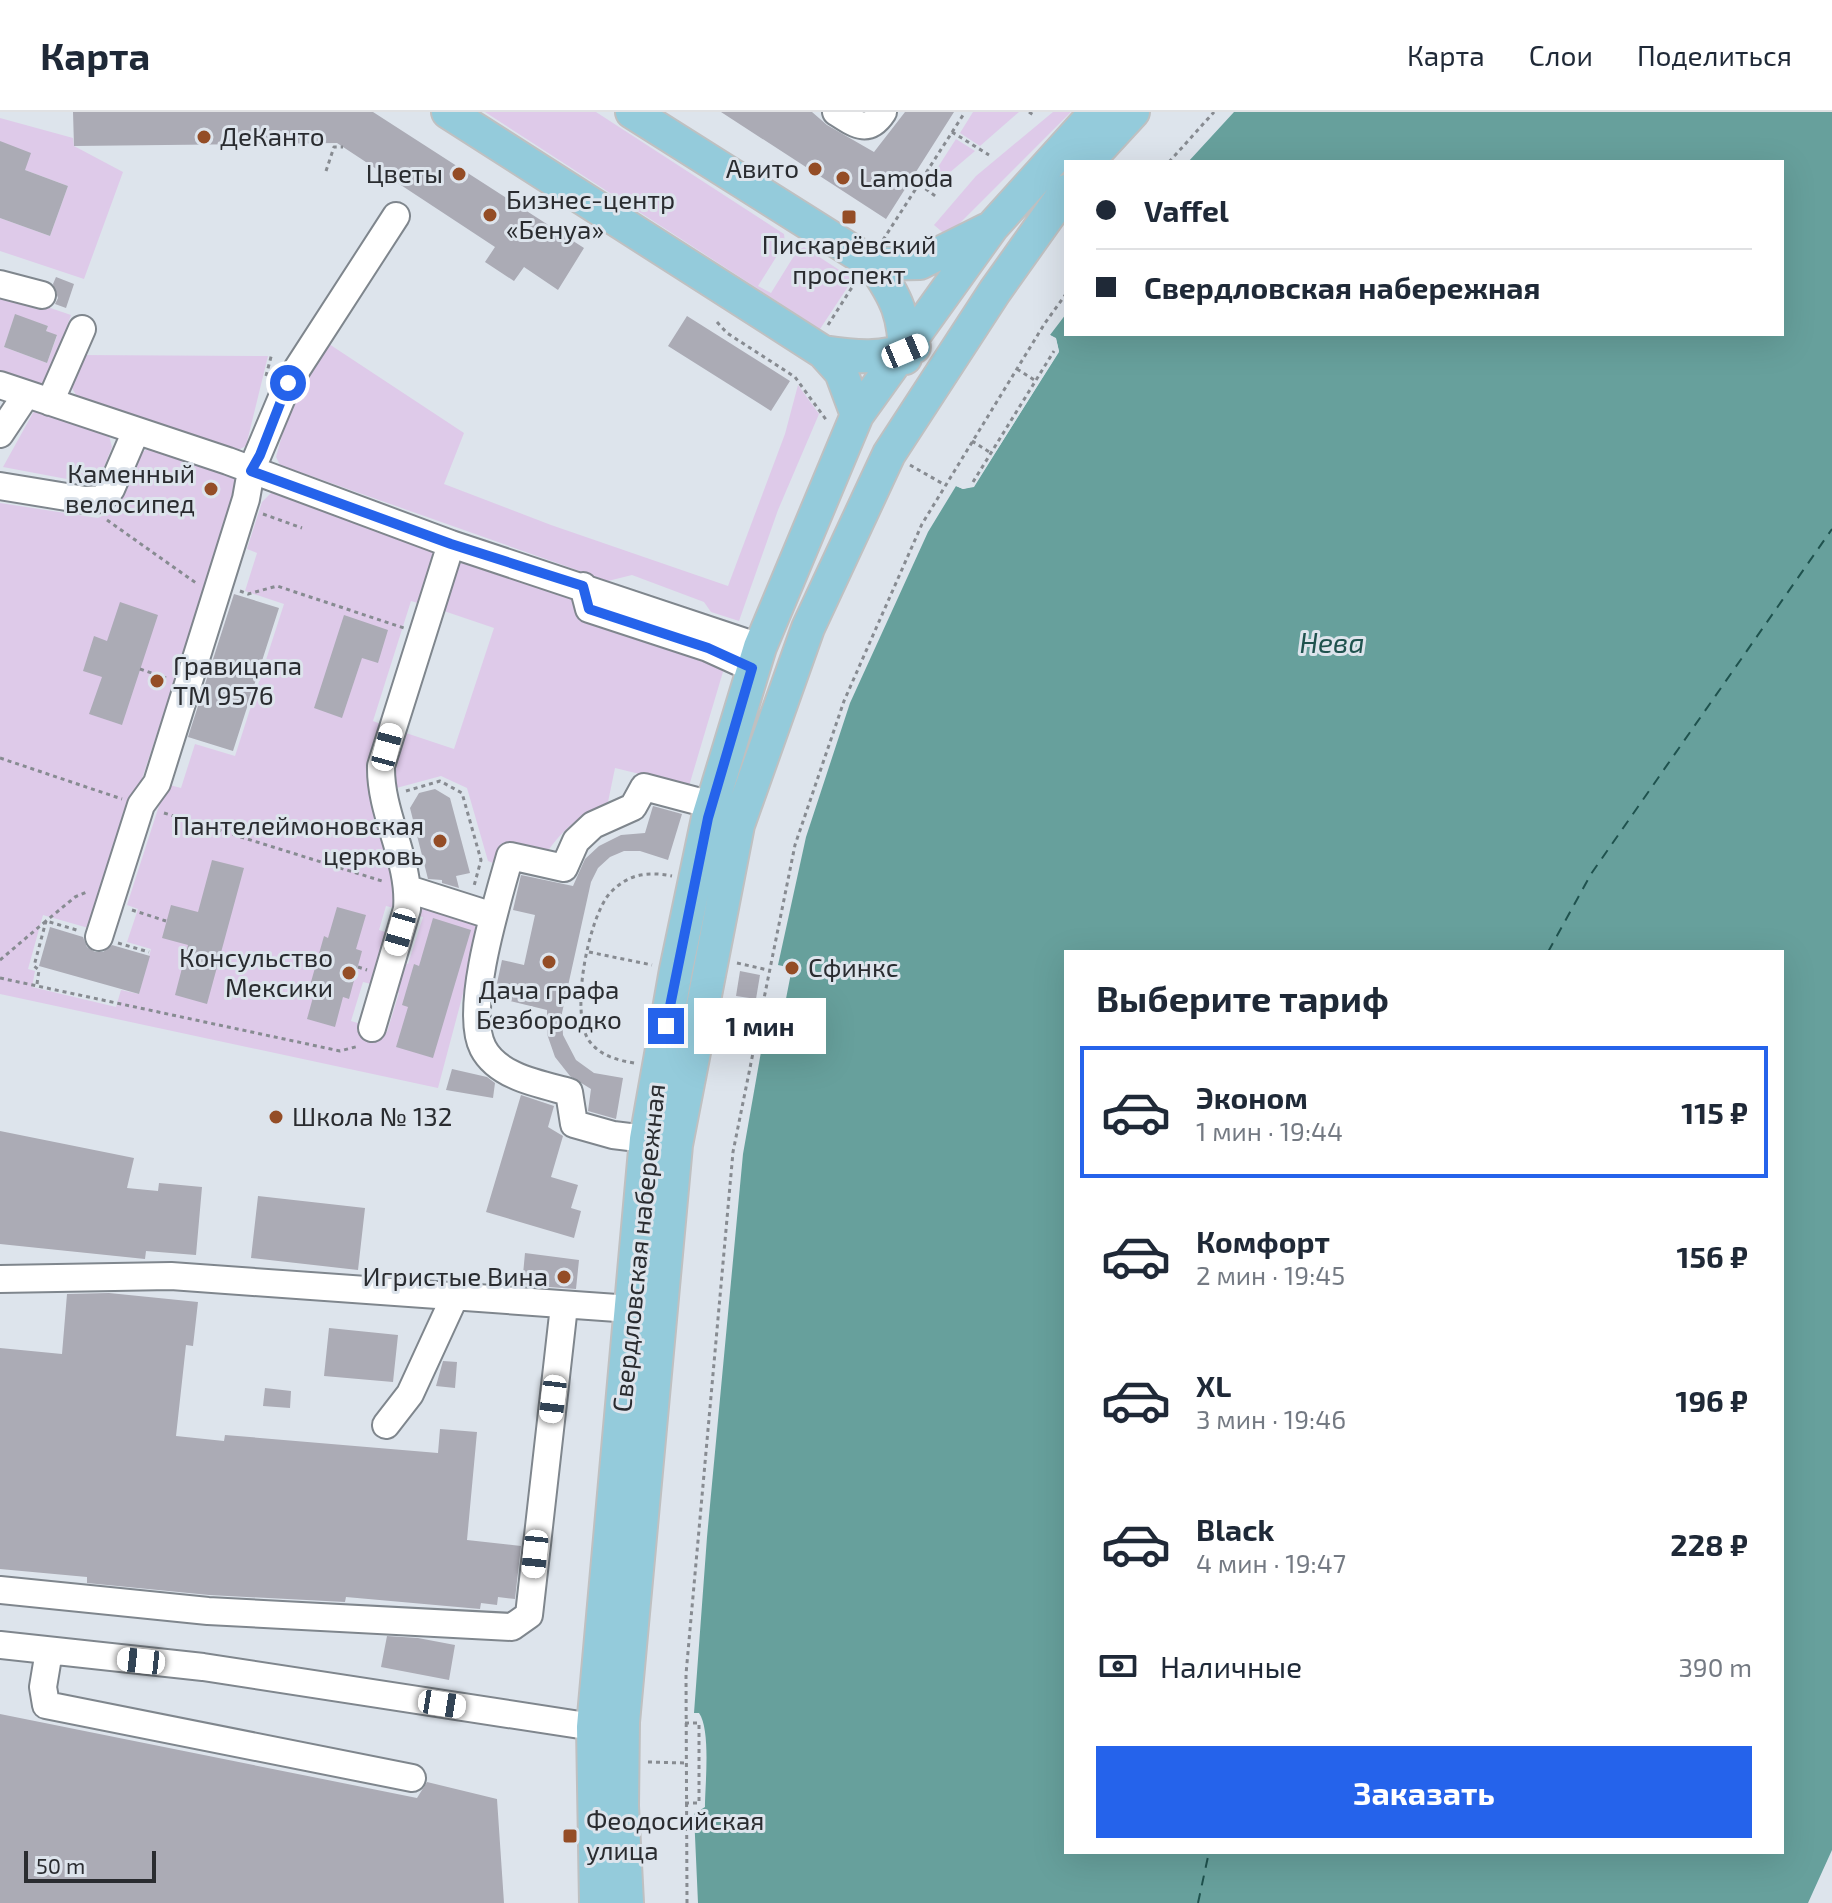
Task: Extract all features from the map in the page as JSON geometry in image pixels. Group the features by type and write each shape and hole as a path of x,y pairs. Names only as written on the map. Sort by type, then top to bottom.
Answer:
{"main road":[{"path":"448,112 823,342 863,359 905,351 904,324 896,297 871,262 645,115"},
{"name":"Свердловская набережная","path":"596,1903 593,1727 646,1139 676,970 712,805 756,658 842,418 905,351 992,227 1096,112"},
{"path":"1089,160 1133,112"},
{"name":"Свердловская набережная","path":"627,1903 622,1806 623,1722 679,1130 738,825 808,628 995,291 1064,194"},
{"path":"871,262 920,263 992,227"},
{"name":"Свердловская набережная","path":"905,351 959,323 995,291"},
{"path":"823,342 841,372 842,418"},
{"name":"Свердловская набережная","path":"904,453 905,351"}],"street":[{"path":"836,112 858,127 868,128 877,122 883,112"},
{"path":"99,937 141,805 157,783 187,685 224,593 251,471 288,383 396,216"},
{"path":"0,284 42,295"},
{"path":"0,434 38,398 82,329"},
{"path":"0,385 451,544 583,586 756,658"},
{"path":"0,486 85,500 102,499 111,489 136,431"},
{"path":"372,1028 407,909 408,889 384,797 381,766 451,544"},
{"path":"646,1139 613,1135 574,1124 569,1092 507,1072 483,1050 477,1028 481,913 510,856 564,868 576,841 593,825 633,807 644,787 712,805"},
{"path":"408,889 481,913"},
{"path":"0,1279 171,1276 456,1294 564,1306 575,1303 631,1309"},
{"path":"386,1425 410,1394 456,1294"},
{"path":"0,1590 208,1611 512,1627 529,1615 564,1306"},
{"path":"0,1645 203,1667 593,1727"},
{"path":"49,1651 43,1687 46,1705 412,1778"}],"path":[{"path":"823,342 965,112"},
{"path":"1029,112 1035,116"},
{"path":"1171,160 1214,112"},
{"path":"952,132 989,155"},
{"path":"328,143 343,147"},
{"path":"326,171 334,147"},
{"path":"919,184 938,198"},
{"path":"687,1903 686,1674 733,1152 795,845 844,701 922,524 1064,297"},
{"path":"717,322 727,333 795,377 842,418"},
{"path":"973,482 1054,351"},
{"path":"1017,369 1036,381"},
{"path":"972,441 991,453"},
{"path":"904,453 945,485"},
{"path":"256,511 302,528"},
{"path":"101,516 224,593 248,594 277,586 423,634"},
{"path":"140,669 187,685"},
{"path":"0,758 408,889"},
{"path":"384,797 440,781 462,793 481,860 481,913"},
{"path":"634,1063 603,1055 589,1041 580,1020 581,991 596,917 608,895 627,879 644,872 672,876"},
{"path":"0,960 75,897 114,891 166,921"},
{"path":"46,921 149,952"},
{"path":"37,984 39,970 34,966 46,921"},
{"path":"589,952 652,965"},
{"path":"733,962 768,970"},
{"path":"0,978 340,1051 364,1043 372,1028"},
{"path":"726,999 762,1005"},
{"path":"685,1723 699,1723 699,1803 685,1803"},
{"path":"643,1762 685,1763"}],"shaded area":[{"path":"485,112 596,112 784,234 785,243 758,286 771,293 797,251 804,247 853,279 820,329"},
{"path":"973,112 1019,112 980,146 960,133"},
{"path":"1053,112 1071,112 947,236 934,225 976,176"},
{"path":"0,118 73,138 74,146 123,172 84,279 0,251 0,218 50,236 68,186 25,170 0,141"},
{"path":"956,139 975,151 935,185 929,181"},
{"path":"0,291 71,315 46,388 0,373","holes":["15,315 48,326 46,331 57,336 47,363 4,347"]},
{"path":"329,344 464,433 444,484 551,525 728,586 785,434 798,385 819,414 778,510 739,621 711,612 704,602 632,575 608,581 280,465 276,457 292,400"},
{"path":"81,355 268,356 246,446 238,450 76,395 72,388"},
{"path":"34,411 44,411 108,432 112,447 99,480 88,483 3,467"},
{"path":"153,446 237,477 238,490 92,929 43,915 28,969 35,971 32,987 116,1007 121,990 139,994 151,949 127,942 138,909 127,905 166,784 181,788 195,744 235,756 284,604 245,591 257,553 247,549 262,502 273,491 426,543 438,554 425,605 411,601 373,721 386,726 398,909 386,906 379,930 391,934 375,985 363,982 351,1021 387,1032 399,993 391,990 398,962 408,964 423,917 410,913 414,899 482,922 438,1088 0,994 0,503 98,518 116,509 137,455"},
{"path":"466,560 571,595 725,665 689,786 615,768 608,802 571,825 543,858 498,865 488,861 467,788 441,776 389,790 400,731 454,749 494,628 441,610 456,567"}],"water":[{"name":"Нева","path":"1234,112 1832,112 1832,1850 1808,1903 698,1903 694,1814 705,1807 706,1758 703,1721 699,1713 694,1713 707,1537 743,1154 768,1012 783,1014 792,968 778,965 806,837 850,703 928,532 956,486 963,489 974,486 1059,352 1056,339 1050,335 1064,317 1064,336 1784,336 1784,160 1190,160"}],"pier":[{"path":"1050,335 1056,338 1059,351 974,487 963,489 956,486 958,482 963,485 971,483 1054,351 1053,341 1048,338"}],"building":[{"name":"Бизнес-центр «Бенуа»","path":"73,112 373,112 584,248 558,290 524,267 514,281 485,262 495,247 337,143 74,146"},
{"path":"721,112 812,112 827,125 874,152 905,112 954,112 886,219"},
{"path":"0,141 31,153 25,170 68,186 50,236 0,218"},
{"path":"56,277 74,284 66,308 55,304 58,298 53,284"},
{"path":"15,314 48,326 46,331 57,335 47,363 4,347"},
{"path":"687,316 790,381 771,411 668,346"},
{"path":"234,594 279,608 233,751 188,737"},
{"path":"120,602 158,615 122,725 89,714 102,677 83,671 94,636 107,641"},
{"path":"344,615 388,630 378,663 362,658 342,718 314,708"},
{"name":"Пантелеймоновская церковь","path":"435,789 450,798 470,873 456,876 459,888 442,883 442,880 428,879 410,808 419,793"},
{"name":"Дача графа Безбородко","path":"653,806 682,814 668,860 640,851 624,851 610,857 598,868 591,882 562,1013 563,1035 576,1060 594,1073 623,1078 616,1119 588,1111 591,1089 570,1076 555,1057 547,1034 547,1010 494,997 502,960 524,965 535,915 513,910 521,875 573,886 585,859 599,846 621,835 645,833"},
{"path":"212,860 244,868 207,1004 175,995 188,945 162,938 171,905 198,912"},
{"path":"337,907 366,915 356,949 362,951 349,999 343,997 335,1027 307,1019 315,990 309,989 324,936 328,938"},
{"path":"433,918 471,930 433,1058 396,1047 408,1007 402,1005 414,964 419,966"},
{"path":"50,927 83,937 87,947 95,952 103,952 112,945 150,956 139,994 39,966"},
{"path":"740,971 760,975 756,999 736,996"},
{"path":"452,1069 487,1077 495,1083 493,1098 446,1090"},
{"path":"521,1095 554,1106 548,1127 563,1136 551,1177 578,1185 571,1208 581,1211 574,1238 486,1212"},
{"path":"0,1131 134,1158 127,1188 158,1191 159,1183 202,1187 196,1255 146,1251 145,1259 0,1244"},
{"path":"258,1196 365,1208 358,1270 251,1258"},
{"path":"525,1253 579,1260 576,1289 522,1285"},
{"path":"109,1293 198,1302 193,1346 186,1345 176,1436 224,1441 225,1435 438,1453 440,1429 477,1432 467,1540 521,1546 515,1599 498,1597 497,1605 481,1603 480,1609 346,1597 345,1602 209,1595 87,1583 87,1577 0,1569 0,1348 62,1354 67,1294"},
{"path":"329,1328 398,1335 393,1382 324,1376"},
{"path":"443,1361 457,1362 455,1388 436,1386"},
{"path":"265,1388 291,1391 290,1408 263,1406"},
{"path":"387,1636 455,1645 449,1680 381,1667"},
{"path":"0,1714 417,1798 427,1782 497,1799 504,1903 0,1903"}],"ferry route":[{"path":"1549,950 1591,874 1832,529"},
{"path":"1198,1903 1209,1854"}],"place":[{"name":"ДеКанто","path":"204,137"},
{"name":"Авито","path":"815,169"},
{"name":"Цветы","path":"459,174"},
{"name":"Lamoda","path":"843,178"},
{"name":"Бизнес-центр «Бенуа»","path":"490,215"},
{"name":"Пискарёвский проспект","path":"849,217"},
{"name":"Каменный велосипед","path":"211,489"},
{"name":"Гравицапа ТМ 9576","path":"157,681"},
{"name":"Пантелеймоновская церковь","path":"440,841"},
{"name":"Дача графа Безбородко","path":"549,962"},
{"name":"Сфинкс","path":"792,968"},
{"name":"Консульство Мексики","path":"349,973"},
{"name":"Школа № 132","path":"276,1117"},
{"name":"Игристые Вина","path":"564,1277"},
{"name":"Феодосийская улица","path":"570,1836"}],"route":[{"path":"288,383 251,471 451,544 583,586 589,609 708,648 752,668 708,818 666,1026"}]}
